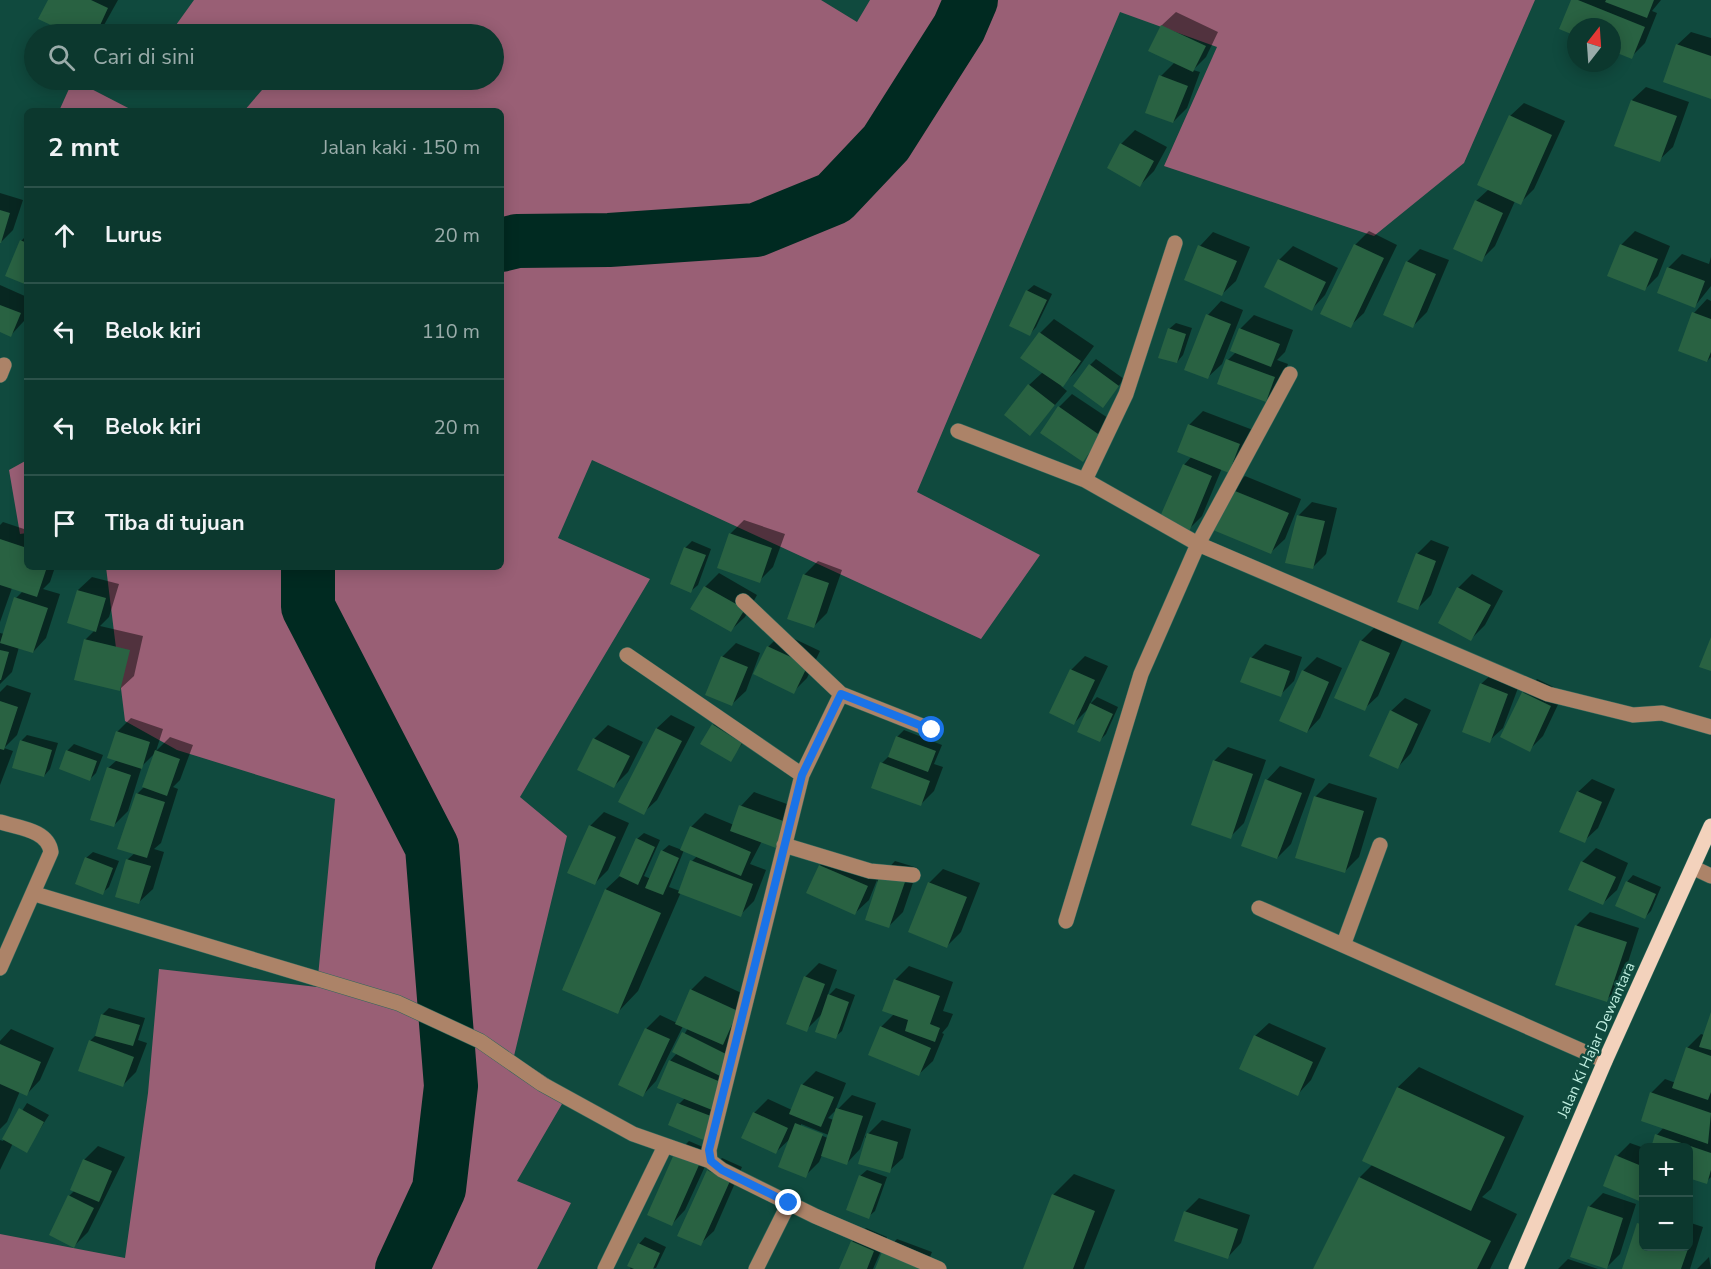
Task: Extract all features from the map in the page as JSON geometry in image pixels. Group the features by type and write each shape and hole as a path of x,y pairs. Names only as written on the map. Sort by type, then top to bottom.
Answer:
{"main road":[{"name":"Jalan Ki Hajar Dewantara","path":"1516,1269 1605,1061 1711,826"}],"street":[{"path":"1085,480 1126,394 1175,243"},
{"path":"1065,921 1141,674 1198,544 1290,374"},
{"path":"958,430 1085,480 1198,544 1548,694 1633,715 1662,713 1711,727"},
{"path":"742,601 841,694 932,730"},
{"path":"627,655 802,775"},
{"path":"711,1161 709,1150 802,775 841,694"},
{"path":"0,822 40,834 50,843 49,863 0,968"},
{"path":"784,845 870,871 913,875"},
{"path":"1344,944 1380,845"},
{"path":"1694,868 1711,876"},
{"path":"34,894 398,1003 480,1041 542,1084 633,1134 711,1161 722,1170 789,1203 939,1269"},
{"path":"1259,908 1605,1061"},
{"path":"605,1269 665,1146"},
{"path":"756,1269 789,1203"}],"shaded area":[{"path":"194,0 821,0 857,22 870,0 1535,0 1464,163 1374,236 1164,166 1217,47 1120,12 917,492 1040,555 981,639 592,460 558,538 650,579 520,797 567,836 514,1056 569,1092 517,1181 571,1203 537,1269 0,1269 0,1234 125,1258 148,1093 159,969 317,987 335,799 177,750 125,721 106,570 504,570 504,108 247,108 262,90 504,90 504,24 177,24"},
{"path":"68,90 93,90 128,108 60,108"},
{"path":"24,462 24,533 20,534 9,470"}],"building":[{"path":"48,0 91,0 108,8 101,24 49,24 38,19"},
{"path":"1571,0 1578,0 1645,27 1632,59 1621,55 1621,18 1567,18 1567,32 1559,29"},
{"path":"1606,0 1654,0 1647,18 1605,2"},
{"path":"1161,25 1206,46 1193,72 1148,51"},
{"path":"1676,44 1711,56 1711,99 1663,82"},
{"path":"1159,75 1188,86 1173,123 1145,113"},
{"path":"1631,100 1677,116 1660,162 1614,146"},
{"path":"1509,115 1552,135 1521,205 1477,185"},
{"path":"1120,143 1154,161 1140,187 1107,168"},
{"path":"1475,200 1503,213 1482,262 1453,249"},
{"path":"0,210 10,213 1,243 0,243"},
{"path":"20,240 24,242 24,284 5,276"},
{"path":"1354,244 1384,258 1351,328 1320,314"},
{"path":"1620,244 1658,259 1645,291 1607,276"},
{"path":"1198,245 1237,261 1222,296 1184,280"},
{"path":"1278,259 1326,282 1312,311 1264,287"},
{"path":"1406,261 1436,274 1413,328 1383,315"},
{"path":"1667,267 1705,281 1695,308 1657,293"},
{"path":"1026,290 1047,300 1030,336 1009,326"},
{"path":"0,305 21,313 11,337 0,332"},
{"path":"1692,312 1711,319 1711,352 1707,362 1678,351"},
{"path":"1206,314 1231,324 1208,379 1184,370"},
{"path":"1168,328 1186,334 1177,363 1158,358"},
{"path":"1239,328 1280,344 1271,367 1230,351"},
{"path":"1039,332 1081,361 1063,387 1020,358"},
{"path":"1226,359 1275,377 1266,402 1217,384"},
{"path":"1089,364 1119,386 1103,408 1073,386"},
{"path":"1028,384 1055,405 1030,436 1004,415"},
{"path":"1058,406 1101,436 1083,462 1040,433"},
{"path":"1188,424 1240,444 1229,473 1177,452"},
{"path":"1183,464 1212,476 1189,532 1159,519"},
{"path":"1230,489 1289,513 1271,554 1213,530"},
{"path":"1297,515 1325,521 1313,569 1285,563"},
{"path":"729,533 772,548 760,583 717,568"},
{"path":"0,539 24,547 24,570 46,570 37,597 0,585"},
{"path":"684,547 706,555 691,593 670,584"},
{"path":"1416,553 1436,561 1418,610 1397,602"},
{"path":"803,574 829,583 814,628 787,619"},
{"path":"704,586 745,609 731,632 690,609"},
{"path":"1457,587 1491,605 1471,641 1438,623"},
{"path":"77,590 106,598 96,632 67,623"},
{"path":"14,597 48,608 33,653 0,643"},
{"path":"1711,637 1711,671 1699,667"},
{"path":"84,639 130,650 120,691 74,680"},
{"path":"1360,640 1390,653 1365,711 1334,698"},
{"path":"767,646 808,665 794,694 753,674"},
{"path":"0,650 9,652 1,680 0,680"},
{"path":"721,656 748,667 732,706 705,695"},
{"path":"1250,657 1290,671 1281,697 1240,682"},
{"path":"1070,669 1095,680 1074,725 1049,713"},
{"path":"1302,670 1329,682 1307,733 1279,721"},
{"path":"1480,683 1508,694 1490,743 1462,732"},
{"path":"1522,692 1551,706 1530,752 1500,737"},
{"path":"0,701 18,707 4,750 0,749"},
{"path":"1090,703 1113,714 1100,742 1077,732"},
{"path":"1390,710 1418,724 1398,769 1369,756"},
{"path":"712,724 742,743 731,762 700,744"},
{"path":"656,728 682,741 644,815 618,802"},
{"path":"116,731 150,742 142,769 107,758"},
{"path":"896,736 936,751 928,772 888,757"},
{"path":"593,738 630,756 614,788 577,770"},
{"path":"20,740 52,750 44,777 12,768"},
{"path":"66,750 97,761 90,781 59,769"},
{"path":"155,750 180,759 167,796 142,787"},
{"path":"1213,760 1253,774 1231,839 1191,825"},
{"path":"880,762 930,781 921,806 871,788"},
{"path":"107,767 131,775 114,827 90,820"},
{"path":"1265,779 1302,793 1277,859 1241,846"},
{"path":"1577,791 1602,802 1585,843 1559,832"},
{"path":"136,793 165,802 147,858 117,849"},
{"path":"1314,796 1364,811 1345,873 1295,858"},
{"path":"739,805 786,822 776,848 730,831"},
{"path":"589,825 616,837 595,885 567,873"},
{"path":"690,826 751,852 741,876 680,850"},
{"path":"636,838 655,847 638,885 619,876"},
{"path":"661,850 679,858 663,895 645,888"},
{"path":"85,857 113,868 103,895 75,884"},
{"path":"126,859 151,866 139,904 115,897"},
{"path":"690,860 753,884 741,917 678,893"},
{"path":"1581,861 1616,877 1603,905 1568,890"},
{"path":"819,865 868,886 855,915 806,893"},
{"path":"880,874 905,882 889,928 865,920"},
{"path":"1626,881 1656,894 1645,919 1615,906"},
{"path":"928,882 967,897 947,948 908,932"},
{"path":"605,889 661,913 618,1014 562,990"},
{"path":"1575,925 1627,942 1607,1002 1555,985"},
{"path":"804,976 825,984 807,1032 786,1024"},
{"path":"894,979 940,996 930,1024 940,1028 935,1042 905,1031 908,1020 882,1011"},
{"path":"690,989 738,1011 723,1045 675,1024"},
{"path":"828,994 849,1002 836,1039 815,1032"},
{"path":"1711,1012 1711,1050 1699,1047"},
{"path":"101,1014 140,1025 133,1046 95,1036"},
{"path":"880,1026 931,1048 919,1076 868,1055"},
{"path":"645,1028 670,1039 643,1097 618,1085"},
{"path":"682,1032 730,1056 720,1076 672,1052"},
{"path":"1254,1035 1313,1062 1298,1096 1239,1069"},
{"path":"89,1040 134,1057 123,1087 78,1071"},
{"path":"0,1044 41,1062 27,1096 0,1084"},
{"path":"1686,1047 1711,1056 1711,1092 1708,1100 1672,1088"},
{"path":"669,1060 723,1083 712,1110 657,1088"},
{"path":"801,1084 834,1097 821,1127 789,1114"},
{"path":"1397,1087 1505,1137 1471,1211 1362,1161"},
{"path":"1650,1092 1711,1113 1708,1144 1641,1121"},
{"path":"677,1103 716,1118 706,1141 668,1125"},
{"path":"19,1108 44,1122 27,1153 2,1139"},
{"path":"836,1108 863,1116 847,1165 821,1156"},
{"path":"753,1112 788,1128 776,1154 741,1138"},
{"path":"795,1123 823,1134 806,1178 778,1167"},
{"path":"867,1133 898,1142 890,1173 858,1164"},
{"path":"1655,1134 1682,1143 1652,1143"},
{"path":"1693,1147 1711,1153 1711,1170 1707,1184 1693,1180"},
{"path":"674,1154 699,1165 672,1226 647,1215"},
{"path":"1615,1155 1639,1165 1639,1201 1603,1186"},
{"path":"83,1159 112,1171 99,1202 70,1190"},
{"path":"707,1170 730,1181 701,1246 677,1236"},
{"path":"859,1175 882,1184 869,1219 846,1210"},
{"path":"1359,1177 1491,1241 1477,1269 1313,1269"},
{"path":"1052,1194 1095,1211 1073,1269 1023,1269"},
{"path":"68,1195 94,1208 74,1248 49,1235"},
{"path":"1588,1206 1623,1218 1607,1269 1570,1257"},
{"path":"1184,1211 1238,1229 1228,1259 1174,1241"},
{"path":"1637,1223 1639,1224 1639,1251 1687,1251 1681,1269 1622,1269"},
{"path":"851,1241 874,1251 867,1269 839,1269"},
{"path":"638,1243 660,1253 653,1269 634,1269 627,1266"},
{"path":"882,1252 920,1266 918,1269 875,1269"}],"waterway":[{"path":"504,244 517,241 609,240 756,230 834,198 886,143 959,28 971,0"},
{"path":"308,570 308,607 432,847 451,1086 439,1189 402,1269"}],"route":[{"path":"789,1203 722,1170 711,1161 709,1150 802,775 841,694 932,730"}]}
